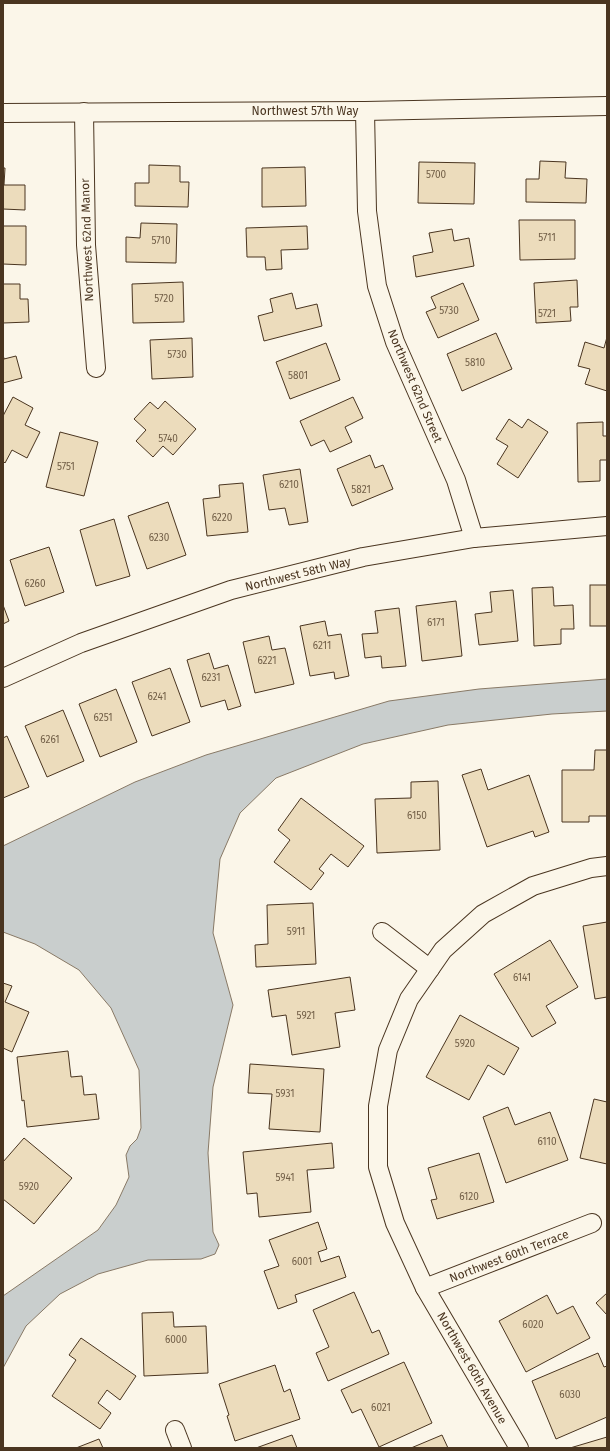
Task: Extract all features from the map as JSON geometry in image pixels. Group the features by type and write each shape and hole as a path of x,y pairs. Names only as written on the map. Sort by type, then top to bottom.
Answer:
{"street":[{"name":"Northwest 57th Way","path":"3,113 607,106"},
{"name":"Northwest 62nd Street","path":"365,110 367,211 376,286 394,342 456,480 474,538"},
{"name":"Northwest 62nd Manor","path":"84,112 86,245 96,368"},
{"name":"Northwest 58th Way","path":"3,678 81,643 231,590 363,557 474,538 607,526"},
{"name":"Northwest 60th Avenue","path":"519,1448 426,1288 394,1223 378,1167 378,1106 388,1050 409,999 444,950 482,914 533,886 591,868 607,866"},
{"path":"382,932 430,969"},
{"name":"Northwest 60th Terrace","path":"426,1288 592,1223"},
{"path":"175,1430 182,1448"}],"shaded area":[{"path":"607,679 607,711 552,714 448,725 363,744 276,778 240,813 220,859 213,933 233,1005 213,1087 208,1153 213,1232 219,1245 215,1254 201,1259 148,1260 98,1274 60,1294 26,1326 3,1368 3,1296 98,1230 116,1205 129,1177 126,1155 130,1146 137,1139 141,1128 139,1070 111,1008 79,970 35,944 3,932 3,846 135,782 206,755 389,701 479,689"}],"building":[{"path":"540,161 566,162 565,178 587,179 586,203 526,202 526,179 539,179"},
{"path":"419,162 475,163 474,204 418,203"},
{"path":"149,165 180,166 180,182 189,182 188,207 135,206 135,183 149,183"},
{"path":"305,167 306,206 262,207 262,168"},
{"path":"3,168 5,168 4,185 25,185 25,210 3,209"},
{"path":"519,220 575,220 575,259 520,260"},
{"path":"141,223 177,224 176,263 126,262 126,237 140,238"},
{"path":"3,226 26,226 26,265 3,264"},
{"path":"307,226 308,249 281,250 282,269 266,270 265,257 247,257 246,228"},
{"path":"452,229 454,241 469,238 474,266 416,277 413,256 433,252 429,233"},
{"path":"577,280 578,307 570,307 571,321 536,323 534,283"},
{"path":"183,282 184,322 133,323 132,284"},
{"path":"463,283 479,320 438,338 426,312 436,308 431,297"},
{"path":"3,284 20,284 20,299 28,299 29,322 3,323"},
{"path":"292,293 296,309 317,304 322,326 264,341 258,316 273,312 270,299"},
{"path":"496,333 512,369 462,391 447,354"},
{"path":"607,337 607,391 585,384 590,369 578,366 585,342 604,348"},
{"path":"192,338 193,377 152,379 150,340"},
{"path":"326,343 340,380 290,399 276,362"},
{"path":"3,354 4,359 16,356 22,378 3,383"},
{"path":"13,397 33,408 25,425 40,432 27,458 12,450 5,463 3,461 3,416"},
{"path":"353,397 363,418 345,427 352,442 330,452 324,440 311,446 300,421"},
{"path":"165,401 196,429 173,455 163,446 153,457 136,441 146,430 134,419 150,402 158,409"},
{"path":"509,419 522,428 528,419 548,432 518,478 497,464 508,446 496,439"},
{"path":"603,422 603,436 607,436 607,460 600,460 600,481 578,482 577,423"},
{"path":"60,432 98,442 84,496 46,487"},
{"path":"370,455 375,468 383,465 393,489 352,506 337,469"},
{"path":"300,469 308,522 289,525 285,508 269,510 263,475"},
{"path":"243,483 248,532 207,536 203,499 220,497 219,485"},
{"path":"168,502 186,555 147,569 128,516"},
{"path":"114,519 130,576 96,586 80,530"},
{"path":"49,547 64,592 25,606 10,560"},
{"path":"590,585 607,585 607,626 590,626"},
{"path":"553,587 554,606 573,605 574,629 561,629 561,644 534,646 532,588"},
{"path":"513,590 518,641 479,645 475,614 492,612 490,592"},
{"path":"456,601 462,656 422,661 416,606"},
{"path":"3,605 9,621 3,624"},
{"path":"399,608 406,666 382,668 381,656 365,658 362,634 378,633 375,611"},
{"path":"325,621 328,636 341,634 349,676 335,679 334,672 310,676 300,626"},
{"path":"269,636 272,650 285,648 294,684 255,693 243,642"},
{"path":"209,653 214,669 228,665 241,706 228,710 225,700 201,707 187,660"},
{"path":"170,668 190,722 152,736 132,682"},
{"path":"116,689 137,742 100,757 79,704"},
{"path":"63,710 84,761 47,777 25,726"},
{"path":"7,736 29,787 3,798 3,738"},
{"path":"595,750 607,750 607,816 589,816 589,822 562,822 562,770 594,770"},
{"path":"481,769 488,790 529,775 549,832 535,837 533,831 487,847 462,775"},
{"path":"438,781 440,850 377,853 375,799 411,798 411,782"},
{"path":"301,798 364,846 348,867 331,854 319,869 324,873 311,890 274,862 290,840 278,830"},
{"path":"313,903 316,964 256,967 255,945 268,944 267,905"},
{"path":"607,922 607,997 595,999 583,926"},
{"path":"550,940 578,987 546,1006 556,1023 532,1037 494,974"},
{"path":"350,977 355,1010 335,1013 340,1047 292,1055 286,1015 272,1017 268,990"},
{"path":"3,983 12,986 5,1002 29,1012 12,1052 3,1048"},
{"path":"460,1015 519,1048 504,1075 488,1065 469,1100 426,1077"},
{"path":"68,1051 71,1077 82,1076 84,1095 96,1094 99,1119 27,1127 24,1100 22,1101 17,1057"},
{"path":"250,1064 324,1069 320,1132 269,1129 272,1094 248,1093"},
{"path":"594,1099 607,1102 607,1164 580,1158"},
{"path":"508,1107 515,1125 550,1112 568,1160 506,1183 483,1117"},
{"path":"24,1138 72,1178 34,1224 3,1199 3,1162"},
{"path":"332,1143 334,1168 307,1170 311,1212 259,1217 257,1193 247,1194 243,1152"},
{"path":"479,1153 494,1202 437,1219 431,1200 437,1199 428,1168"},
{"path":"318,1222 327,1249 318,1252 321,1262 339,1256 346,1277 295,1295 297,1302 278,1309 264,1271 279,1266 269,1240"},
{"path":"354,1292 372,1333 379,1330 389,1354 328,1381 316,1353 329,1347 313,1310"},
{"path":"607,1293 607,1315 596,1303"},
{"path":"547,1295 557,1314 573,1306 590,1338 526,1372 499,1321"},
{"path":"173,1312 174,1327 206,1326 208,1373 144,1376 142,1313"},
{"path":"81,1338 136,1376 120,1400 107,1390 98,1403 111,1413 100,1429 52,1396 76,1360 69,1355"},
{"path":"598,1353 604,1367 607,1366 607,1417 556,1439 532,1381"},
{"path":"404,1362 432,1423 379,1447 361,1409 352,1413 341,1390"},
{"path":"275,1365 284,1392 290,1389 300,1419 235,1441 227,1416 229,1415 219,1384"},
{"path":"292,1435 297,1448 256,1448"},
{"path":"442,1435 448,1448 411,1448"},
{"path":"607,1437 607,1448 570,1448"},
{"path":"99,1439 103,1448 76,1448"}]}
